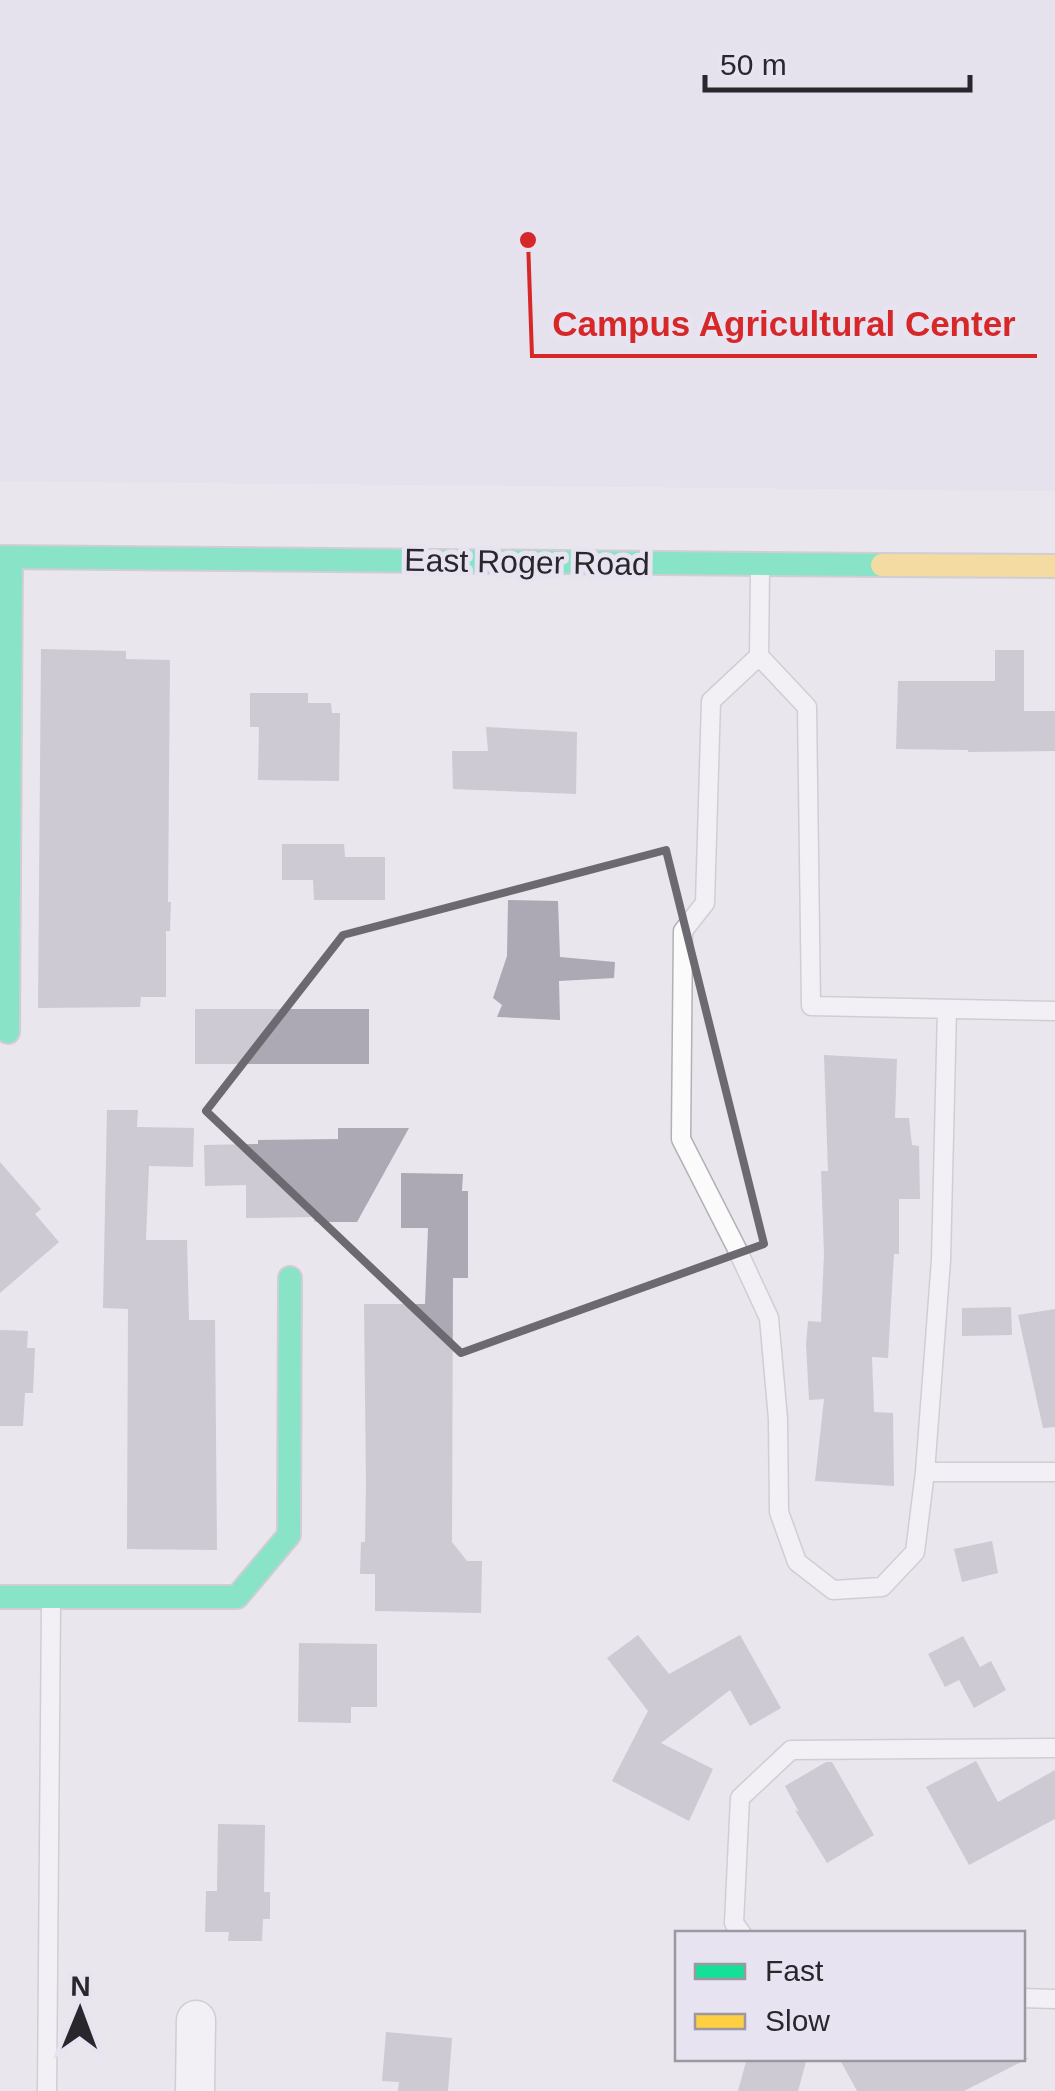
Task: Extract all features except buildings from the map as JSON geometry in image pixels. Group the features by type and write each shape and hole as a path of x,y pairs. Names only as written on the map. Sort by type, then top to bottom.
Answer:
{"street":[{"name":"East Roger Road","path":"6,557 1055,566"},
{"path":"4,1032 6,557"},
{"path":"0,1597 238,1596 289,1535 290,1278"},
{"path":"196,2020 196,2091"}],"lane":[{"path":"760,564 759,656 807,706 810,1006 1055,1011"},
{"path":"759,656 711,701 705,904 682,931 681,1139 769,1318 778,1419 779,1512 797,1562 833,1590 882,1587 916,1552 941,1260 947,1009"},
{"path":"925,1472 1055,1472"},
{"path":"47,2091 51,1598"},
{"path":"740,1931 734,1923 740,1798 791,1750 1055,1748"},
{"path":"1025,1998 1055,1999"}],"highlighted area":[{"path":"666,850 764,1244 461,1353 206,1111 343,935"}],"shaded area":[{"path":"0,0 1055,0 1055,491 0,481"}],"traffic: fast":[{"path":"0,557 882,565"},
{"path":"8,1032 11,557"},
{"path":"0,1597 237,1597 289,1535 290,1278"}],"traffic: slow":[{"path":"882,565 1055,566"}],"place":[{"name":"Campus Agricultural Center","path":"528,240"}]}
